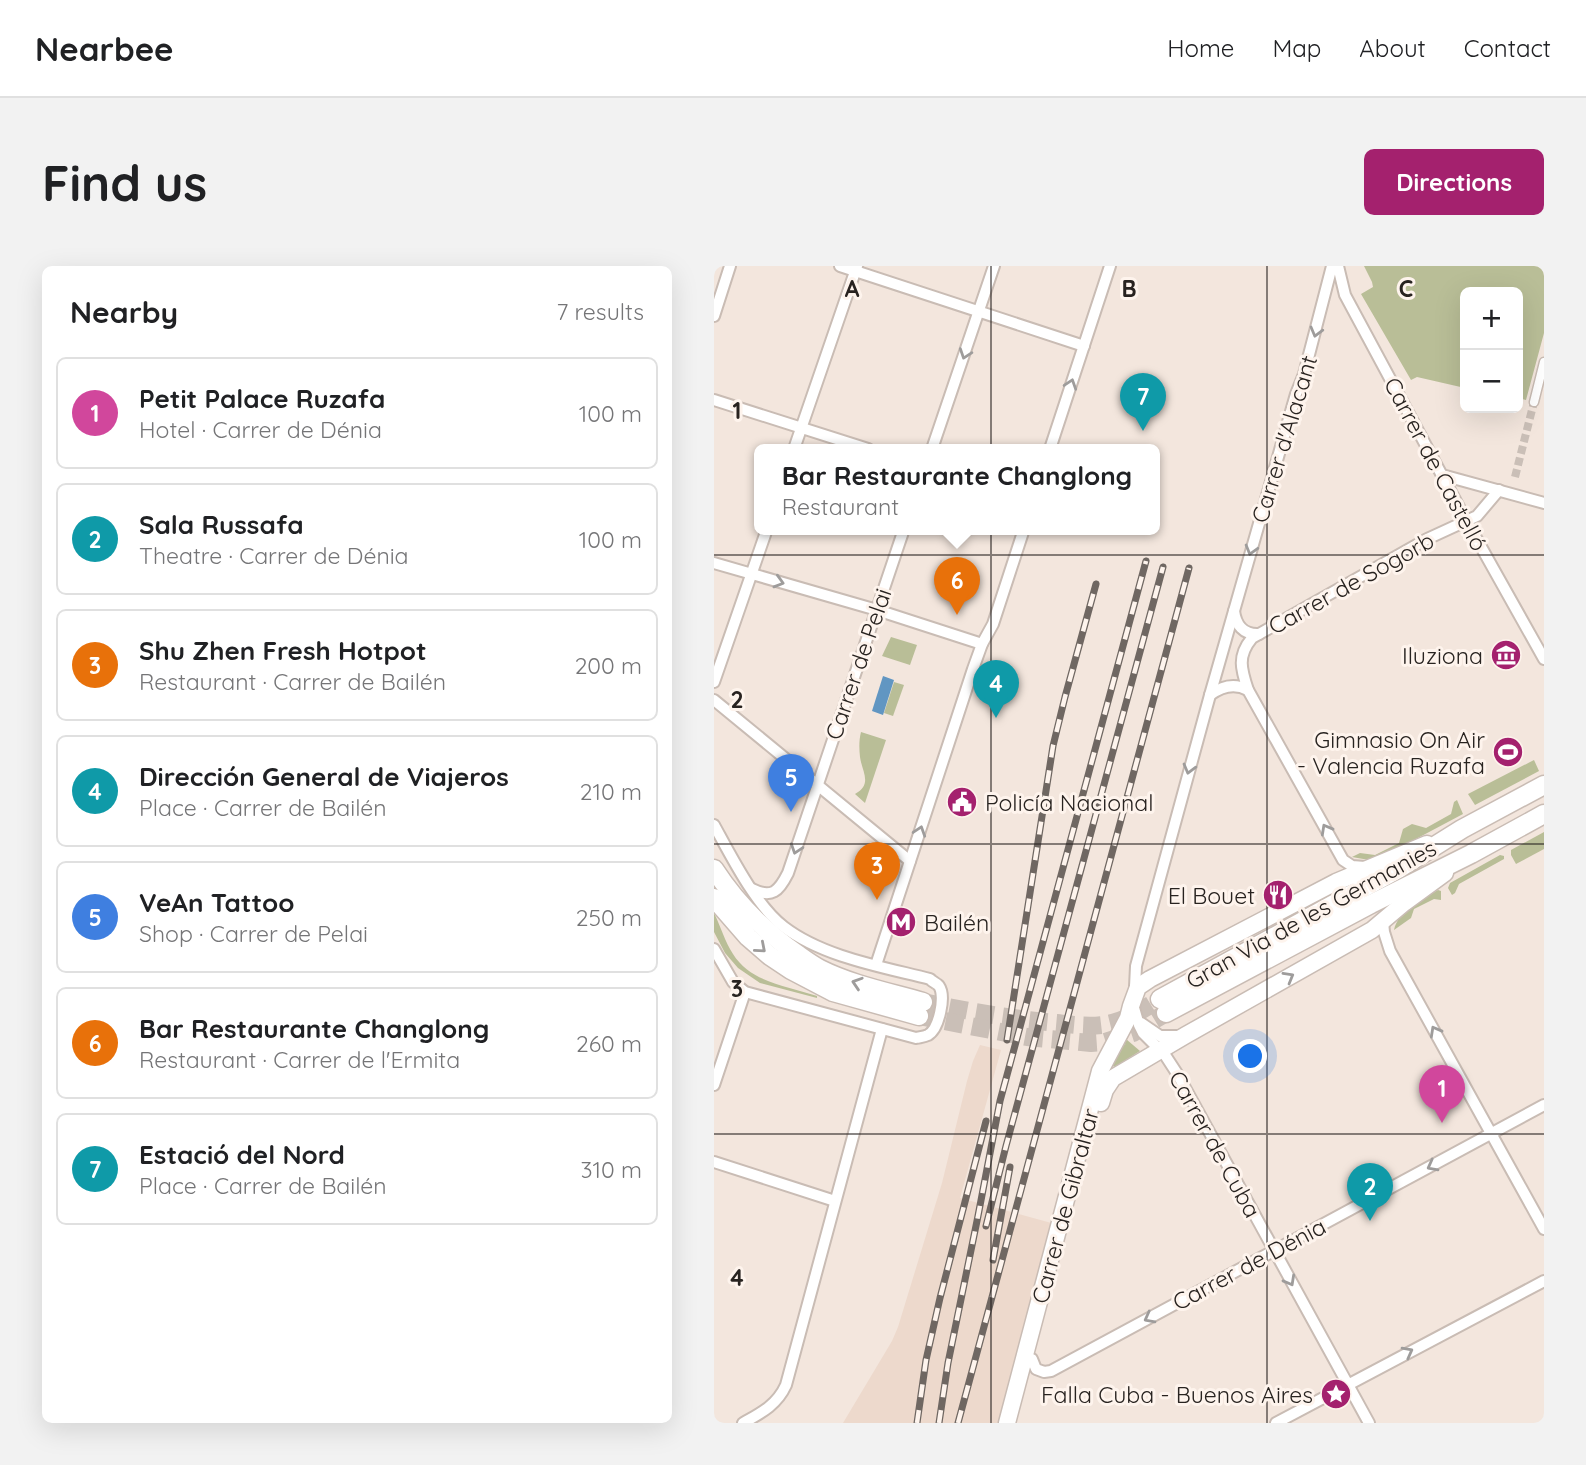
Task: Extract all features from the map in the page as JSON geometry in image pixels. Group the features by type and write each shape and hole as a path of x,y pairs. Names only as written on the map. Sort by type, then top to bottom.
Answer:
{"main road":[{"name":"Gran Via de les Germanies","path":"1544,785 1462,829 1163,1006 1471,854 1544,814"},
{"name":"Gran Via de les Germanies","path":"1135,995 1143,983 1150,979 1336,882 1462,829"},
{"name":"Gran Via de les Germanies","path":"1161,1051 1383,922 1404,903 1471,854"},
{"path":"714,869 742,907 787,947 818,968 921,1009 833,992 791,970 748,937 714,898"},
{"name":"Carrer de Gibraltar","path":"1007,1423 1100,1071 1128,1018 1135,995"},
{"name":"Carrer de Gibraltar","path":"1014,1423 1105,1090 1113,1078 1161,1051"}],"street":[{"path":"714,316 730,266"},
{"path":"840,266 857,269 979,313 1084,346"},
{"path":"934,444 994,266"},
{"path":"1052,444 1110,266"},
{"name":"Carrer d'Alacant","path":"1135,995 1136,967 1210,695 1304,374 1332,266"},
{"name":"Carrer de Castelló","path":"1338,266 1345,295 1544,659"},
{"path":"796,444 857,269"},
{"path":"1534,402 1544,362"},
{"path":"714,400 852,444"},
{"path":"1442,475 1544,503"},
{"name":"Carrer de Sogorb","path":"1248,690 1242,670 1242,657 1252,638 1427,539 1477,516 1499,490"},
{"path":"714,682 765,535"},
{"name":"Carrer de Pelai","path":"751,889 766,894 774,892 781,887 788,873 902,535"},
{"path":"876,965 982,644 992,624 1022,535"},
{"path":"714,563 877,610 982,644"},
{"path":"1234,611 1241,629 1247,633 1260,634"},
{"path":"1210,695 1232,686 1248,690 1343,860 1352,866 1373,866"},
{"path":"714,700 910,861"},
{"path":"714,825 751,889 777,921 794,934 823,949 930,979 939,985 942,996 940,1015 929,1035 916,1038 746,992 733,982 714,949"},
{"path":"1383,922 1390,951 1544,1228"},
{"path":"714,1085 746,992"},
{"path":"1135,995 1136,1015 1143,1032 1161,1051"},
{"path":"1136,1015 1141,1023 1155,1034 1173,1037 1186,1035"},
{"path":"743,1423 768,1409 786,1385 881,1029"},
{"name":"Carrer de Cuba","path":"1161,1051 1178,1075 1369,1423"},
{"name":"Carrer de Dénia","path":"1032,1359 1037,1369 1051,1371 1544,1105"},
{"path":"714,1162 835,1201"},
{"path":"1276,1423 1544,1280"}],"shaded area":[{"path":"980,1045 1001,1050 960,1198 1055,1224 999,1423 843,1423 898,1327 942,1183 967,1081"}],"green space":[{"path":"1364,266 1544,266 1544,333 1526,400 1523,399 1523,287 1460,287 1460,387 1417,377 1411,380 1361,294 1373,287"},
{"path":"891,637 917,645 910,665 882,656"},
{"path":"894,682 904,685 893,716 884,713"},
{"path":"861,732 886,740 865,803 855,794 865,782 860,754"},
{"path":"1534,760 1539,771 1475,805 1468,794"},
{"path":"1457,800 1463,814 1382,857 1369,860 1352,857 1360,853 1375,855 1399,843 1403,829 1412,824 1426,828 1451,814"},
{"path":"1544,832 1544,849 1516,864 1511,850"},
{"path":"1500,855 1504,856 1504,859 1459,884 1452,895 1448,888 1450,883"},
{"path":"1438,890 1441,891 1441,900 1434,899 1414,909 1411,918 1394,930 1405,911"},
{"path":"714,913 733,954 741,964 771,982 817,998 760,983 738,968 725,953 714,932"},
{"path":"1126,1039 1140,1051 1115,1067 1113,1063"}],"water":[{"path":"883,676 894,680 883,715 872,711"}],"tunnel":[{"path":"1515,477 1534,402"},
{"path":"923,1002 1006,1017 1091,1026 1125,1019 1160,999"},
{"path":"919,1016 1027,1037 1091,1043 1105,1042 1133,1033 1166,1013"}],"railway":[{"path":"939,1423 948,1363 1000,1101 1146,561"},
{"path":"986,1226 1163,567"},
{"path":"958,1423 1189,568"},
{"path":"1007,1040 1053,746 1096,584"},
{"path":"917,1423 926,1360 940,1298 986,1121"},
{"path":"993,1260 1010,1167"}],"place":[{"name":"Estació del Nord","path":"1143,431"},
{"name":"Bar Restaurante Changlong","path":"957,615"},
{"name":"Iluziona","path":"1506,655"},
{"name":"Dirección General de Viajeros","path":"996,718"},
{"name":"Gimnasio On Air - Valencia Ruzafa","path":"1508,752"},
{"name":"Policía Nacional","path":"962,802"},
{"name":"VeAn Tattoo","path":"791,812"},
{"name":"El Bouet","path":"1278,895"},
{"name":"Shu Zhen Fresh Hotpot","path":"877,900"},
{"name":"Bailén","path":"901,922"},
{"name":"Petit Palace Ruzafa","path":"1442,1123"},
{"name":"Sala Russafa","path":"1370,1221"},
{"name":"Falla Cuba - Buenos Aires","path":"1336,1394"}]}
